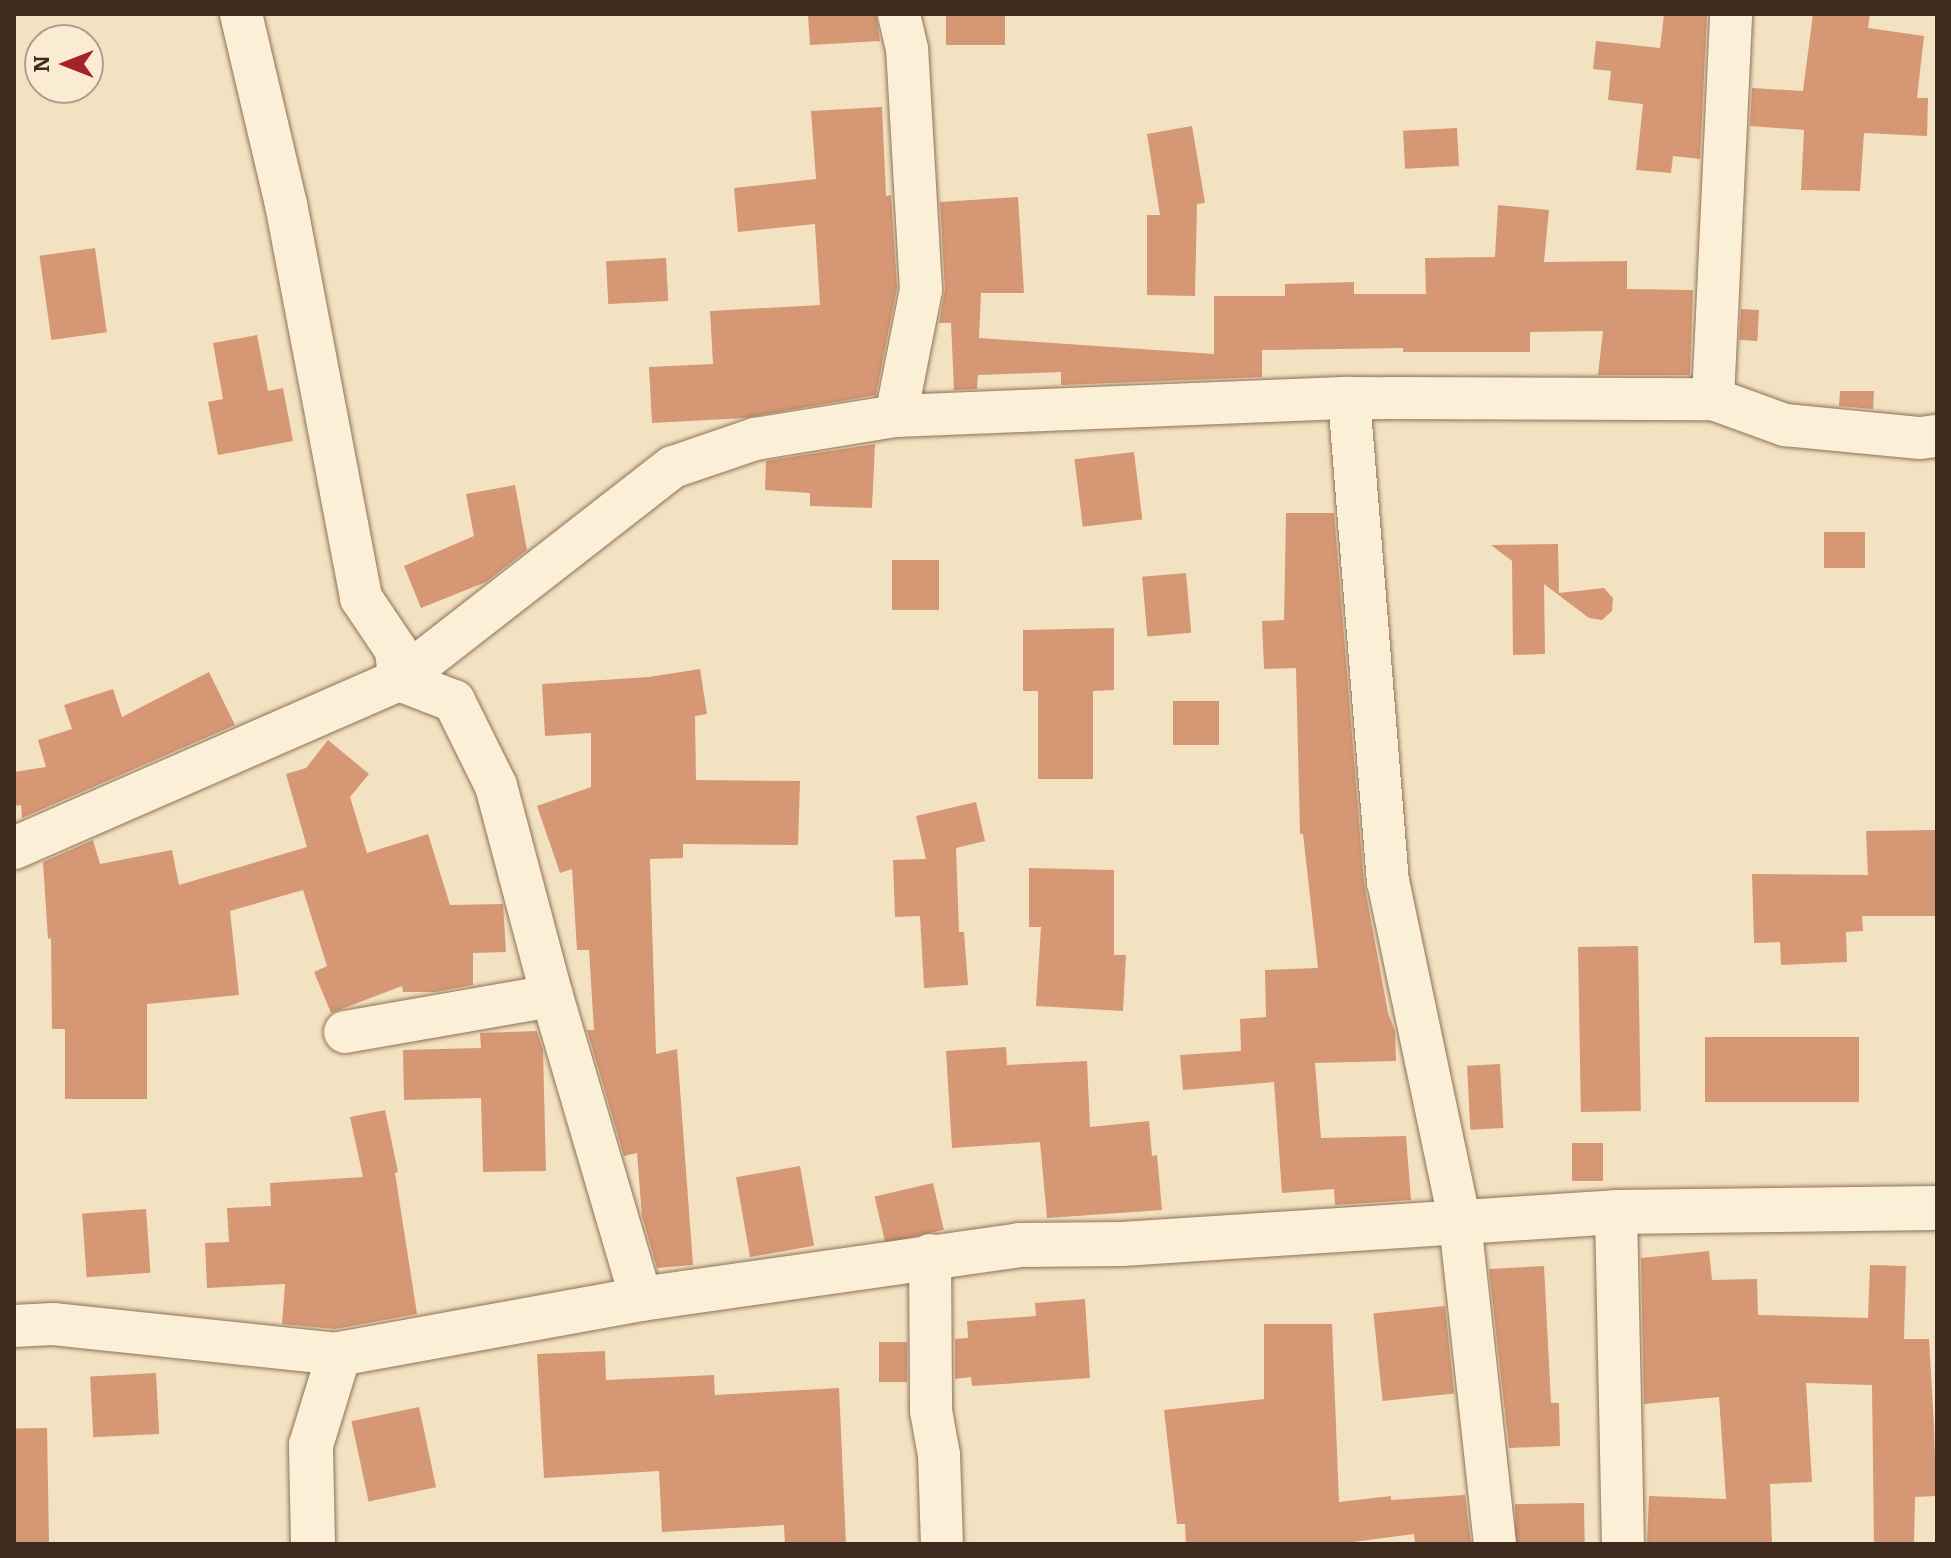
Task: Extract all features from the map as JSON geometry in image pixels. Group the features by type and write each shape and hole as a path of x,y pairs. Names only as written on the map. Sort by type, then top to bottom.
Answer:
{"street":[{"path":"241,14 286,204 361,598 396,650 399,680"},
{"path":"896,416 921,290 907,49 899,14"},
{"path":"1713,399 1731,14"},
{"path":"14,848 399,680 673,467 755,439 896,416 1349,398 1713,399 1785,425 1920,438 1937,436"},
{"path":"1349,398 1388,881 1460,1222 1495,1544"},
{"path":"399,680 454,701 496,786 552,996 641,1299"},
{"path":"345,1032 552,996"},
{"path":"14,1326 53,1324 339,1354 641,1299 930,1255 1019,1245 1122,1244 1616,1212 1937,1208"},
{"path":"1616,1212 1623,1544"},
{"path":"930,1255 931,1411 939,1455 942,1544"},
{"path":"313,1544 311,1445 339,1354"}],"building":[{"path":"808,14 876,14 880,41 810,45"},
{"path":"946,14 1005,14 1005,45 946,45"},
{"path":"1664,14 1707,14 1700,159 1673,156 1671,173 1636,170 1643,104 1608,100 1611,71 1593,69 1596,41 1660,48"},
{"path":"1813,14 1870,14 1868,28 1924,36 1917,98 1928,98 1927,136 1864,133 1860,191 1801,190 1804,130 1750,126 1752,88 1803,91"},
{"path":"882,107 886,196 891,195 897,288 876,395 744,418 652,423 649,367 713,364 710,311 820,305 815,224 738,232 734,188 816,179 811,111"},
{"path":"1192,126 1205,203 1197,204 1195,296 1147,295 1147,215 1160,215 1147,134"},
{"path":"1457,128 1459,166 1405,169 1403,131"},
{"path":"1018,197 1024,293 981,293 979,338 1214,354 1214,296 1285,296 1285,284 1354,282 1354,294 1426,294 1425,258 1495,257 1498,205 1549,210 1544,262 1627,261 1627,289 1693,290 1690,375 1598,375 1603,331 1530,332 1530,352 1403,352 1403,348 1262,350 1262,377 1061,385 1061,372 978,375 977,389 954,390 951,323 939,323 945,289 940,202"},
{"path":"95,248 107,332 51,340 40,256"},
{"path":"666,258 668,301 608,304 606,261"},
{"path":"1741,309 1759,310 1757,341 1739,340"},
{"path":"257,335 268,391 283,388 293,441 218,455 208,402 223,399 213,343"},
{"path":"1840,391 1874,391 1873,409 1839,406"},
{"path":"875,444 872,508 810,506 810,493 765,490 766,461"},
{"path":"1134,452 1142,519 1083,527 1074,459"},
{"path":"515,485 527,550 486,582 421,608 404,566 474,536 466,494"},
{"path":"1286,513 1334,513 1364,883 1388,1013 1395,1031 1396,1061 1315,1063 1321,1138 1406,1136 1411,1200 1335,1205 1334,1189 1282,1193 1274,1082 1183,1090 1180,1055 1241,1051 1240,1019 1266,1017 1265,970 1318,968 1303,834 1300,834 1296,668 1264,669 1262,621 1284,620"},
{"path":"1824,532 1865,532 1865,568 1824,568"},
{"path":"1558,544 1559,593 1604,588 1613,598 1612,611 1602,620 1589,618 1544,584 1545,654 1513,655 1512,561 1491,545"},
{"path":"892,560 939,560 939,610 892,610"},
{"path":"1186,573 1191,633 1147,637 1142,577"},
{"path":"1114,628 1114,690 1093,691 1093,779 1038,779 1038,691 1023,691 1023,630"},
{"path":"700,669 707,714 695,716 696,780 800,781 798,845 683,844 683,858 650,859 656,1054 677,1049 693,1265 657,1268 642,1216 637,1153 624,1156 587,1030 594,1030 589,950 577,950 572,869 560,873 537,806 591,787 591,733 545,736 542,684 649,677"},
{"path":"209,672 235,725 22,818 21,805 14,806 14,772 46,767 38,740 72,729 64,705 113,689 122,717"},
{"path":"1173,701 1219,701 1219,745 1173,745"},
{"path":"328,740 369,774 350,797 367,853 428,834 450,905 503,904 506,952 473,953 473,985 435,992 403,992 402,986 331,1013 314,972 327,966 303,890 230,911 239,995 147,1004 147,1099 65,1099 65,1029 52,1029 51,938 48,939 43,862 93,840 100,864 172,850 179,885 307,847 286,774 306,768"},
{"path":"976,802 985,841 956,848 959,932 964,932 968,985 924,988 920,916 895,917 893,860 926,859 916,816"},
{"path":"1937,830 1937,916 1862,916 1863,931 1846,932 1847,962 1781,965 1780,942 1754,943 1752,874 1868,875 1866,831"},
{"path":"1029,868 1114,870 1114,955 1126,955 1123,1011 1036,1006 1041,927 1029,927"},
{"path":"1638,946 1641,1111 1581,1112 1578,947"},
{"path":"537,1031 543,1050 546,1171 483,1172 481,1098 404,1100 403,1050 481,1048 480,1033"},
{"path":"1705,1037 1859,1037 1859,1102 1705,1102"},
{"path":"1006,1047 1007,1065 1087,1061 1090,1127 1149,1121 1152,1156 1157,1155 1162,1210 1047,1218 1040,1142 952,1148 946,1051"},
{"path":"1500,1064 1503,1128 1470,1130 1467,1066"},
{"path":"385,1110 398,1172 395,1173 417,1314 335,1329 282,1324 285,1284 207,1288 205,1243 229,1242 227,1208 271,1206 270,1183 363,1177 350,1117"},
{"path":"1572,1143 1603,1143 1603,1181 1572,1181"},
{"path":"800,1166 814,1246 750,1257 736,1177"},
{"path":"933,1183 944,1230 885,1243 875,1196"},
{"path":"146,1209 150,1273 87,1277 82,1213"},
{"path":"1709,1251 1712,1280 1757,1279 1758,1315 1868,1318 1870,1265 1906,1266 1904,1339 1929,1339 1934,1426 1936,1496 1915,1497 1914,1544 1874,1544 1872,1385 1806,1383 1812,1482 1770,1484 1772,1544 1647,1544 1649,1496 1726,1499 1719,1397 1644,1404 1641,1258"},
{"path":"1544,1266 1551,1403 1559,1403 1560,1446 1509,1448 1489,1269"},
{"path":"1085,1299 1090,1378 972,1386 971,1377 955,1379 955,1339 968,1338 967,1321 1036,1316 1035,1303"},
{"path":"1445,1306 1454,1394 1383,1401 1373,1314"},
{"path":"1264,1324 1332,1324 1339,1502 1391,1496 1391,1500 1465,1495 1471,1544 1415,1544 1414,1534 1338,1544 1186,1544 1185,1524 1177,1524 1164,1410 1264,1399"},
{"path":"879,1342 907,1342 907,1382 879,1382"},
{"path":"605,1351 606,1380 714,1375 715,1395 839,1388 846,1544 785,1544 784,1525 662,1532 659,1471 544,1478 537,1354"},
{"path":"156,1373 159,1434 93,1437 90,1376"},
{"path":"419,1407 436,1487 369,1502 352,1421"},
{"path":"47,1428 49,1544 16,1544 14,1429"},
{"path":"1584,1503 1585,1544 1516,1544 1515,1504"}]}
